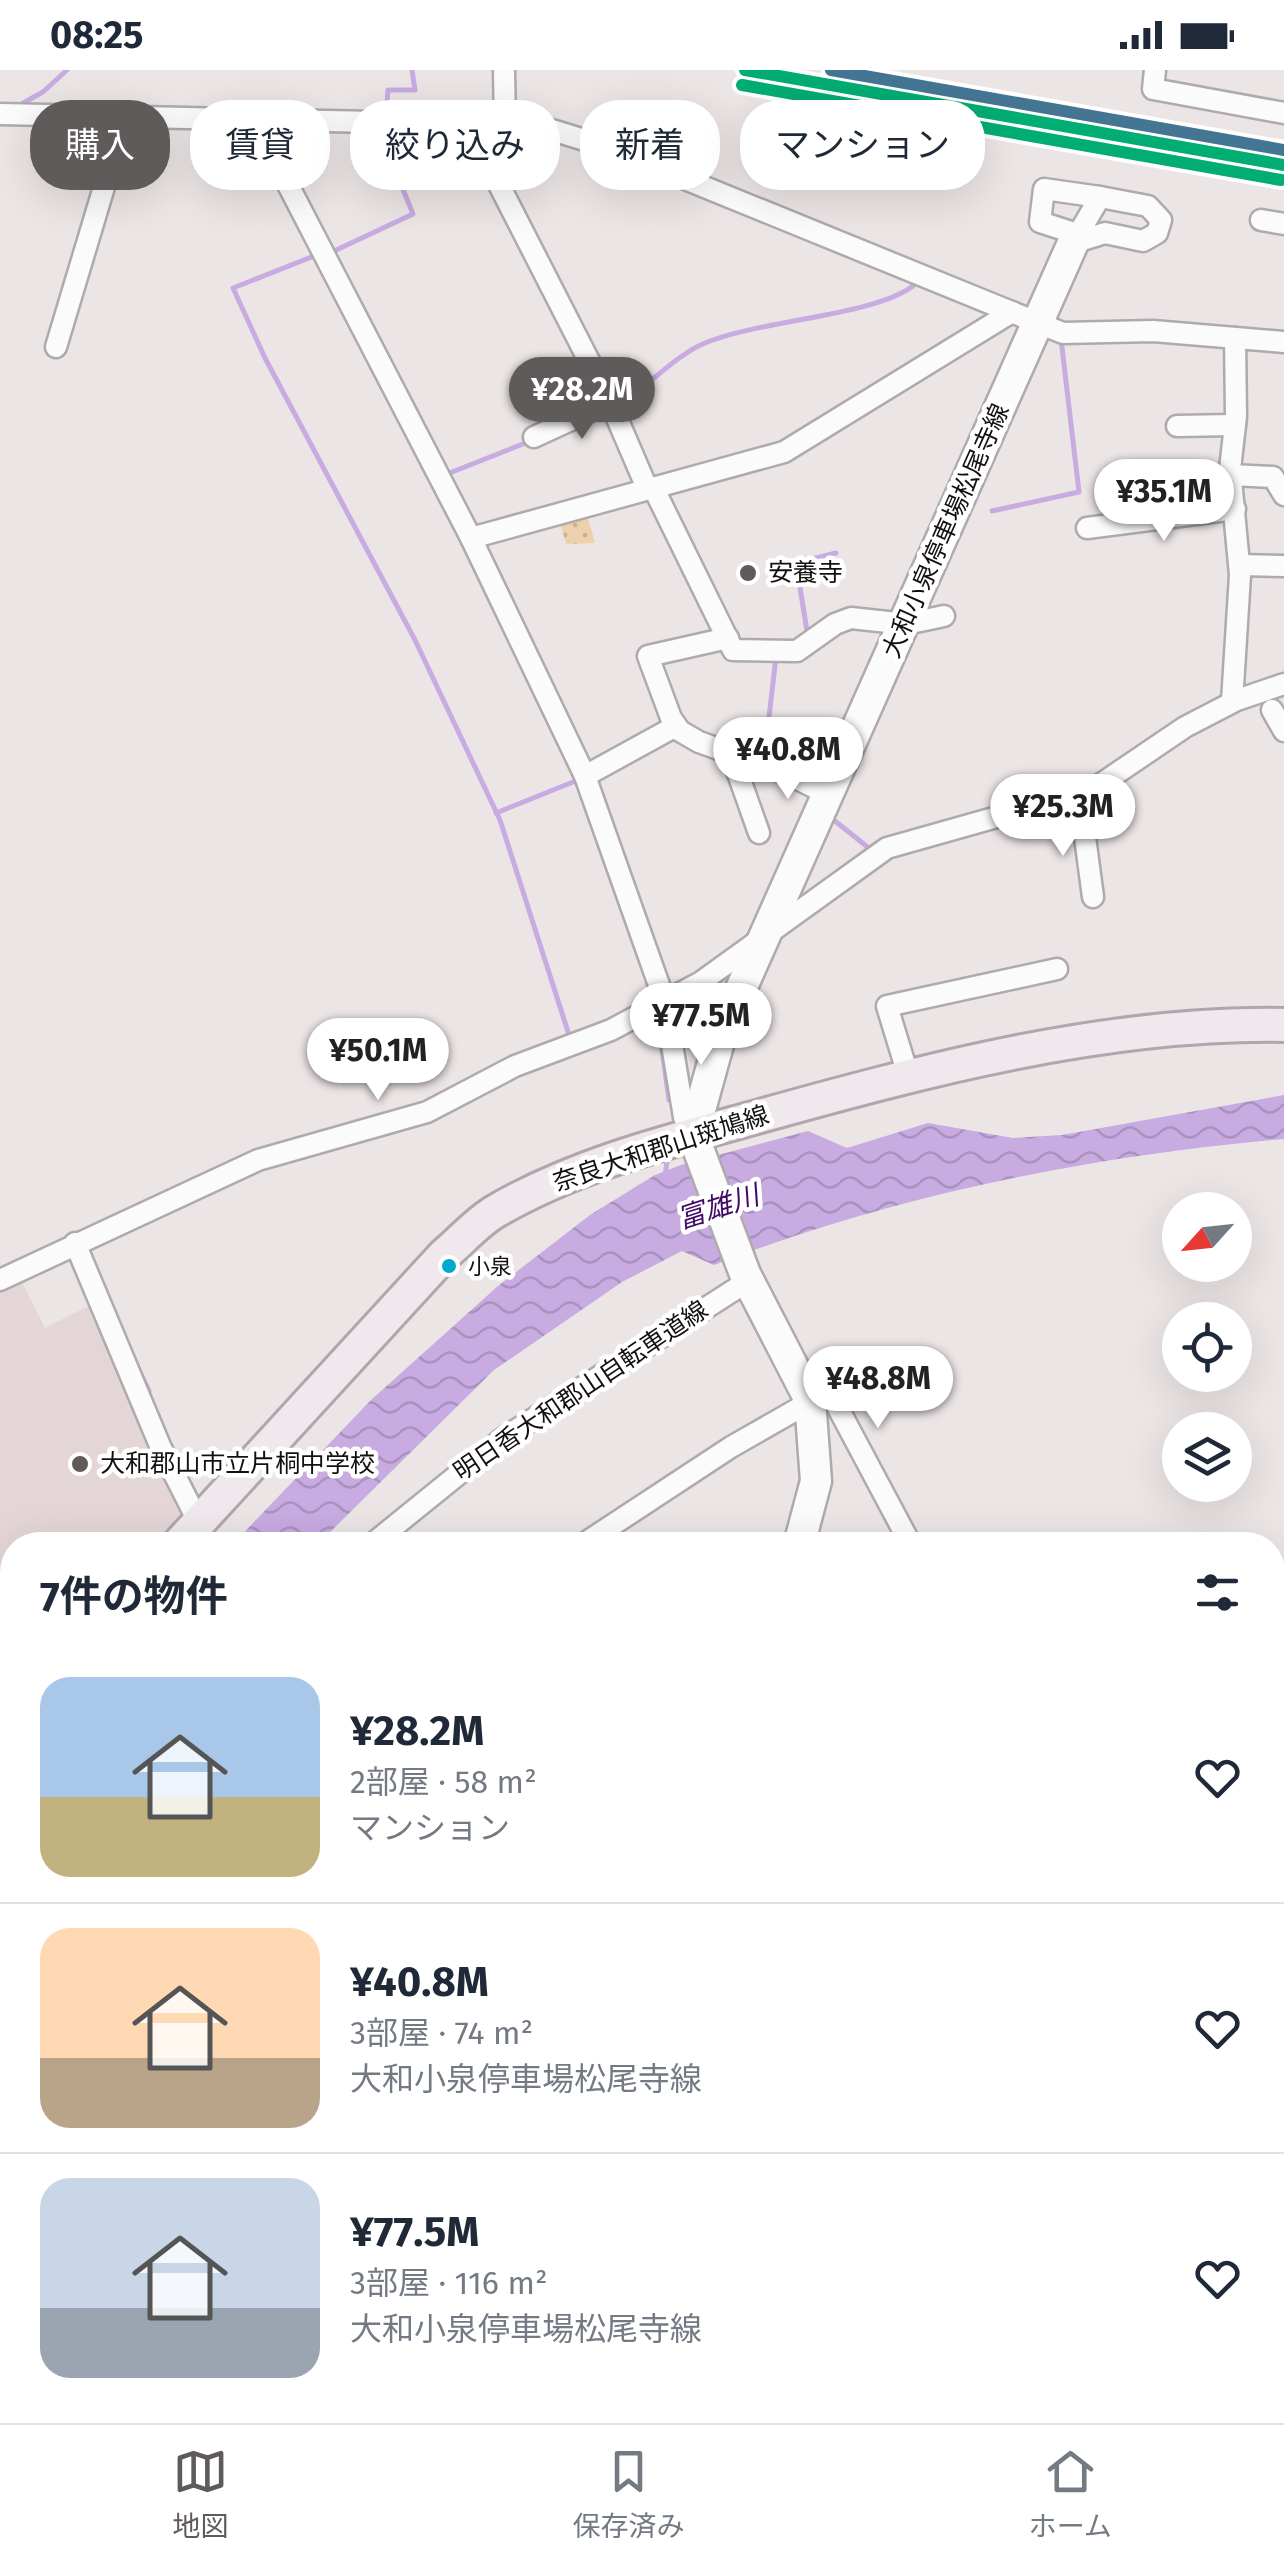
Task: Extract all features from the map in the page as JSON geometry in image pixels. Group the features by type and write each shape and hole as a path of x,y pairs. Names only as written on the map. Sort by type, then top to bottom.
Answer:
{"main road":[{"name":"大和小泉停車場松尾寺線","path":"695,1142 721,1034 906,624 1025,317 1063,234"},
{"name":"奈良大和郡山斑鳩線","path":"191,1532 444,1255 492,1213 579,1171 695,1142 908,1078 1098,1037 1218,1025 1284,1025"},
{"path":"695,1142 746,1278 810,1400 816,1480 802,1532"}],"street":[{"path":"504,70 505,100"},
{"path":"1155,70 1152,89 1284,112"},
{"path":"5,114 30,115"},
{"path":"560,132 604,146 1025,317 1078,334 1153,331 1284,342"},
{"path":"1044,189 1100,197 1148,206 1161,220 1157,234 1143,241 1106,233 1063,234 1040,222 1044,189"},
{"path":"56,347 103,190"},
{"path":"291,190 470,538 585,776 664,1002 684,1117 695,1142"},
{"path":"502,190 733,650 796,651 851,618 906,624 944,616"},
{"path":"1063,234 1100,197"},
{"path":"1261,220 1284,224"},
{"path":"470,538 784,452 1025,317"},
{"path":"1232,702 1240,565 1230,476 1235,338"},
{"path":"534,437 611,406"},
{"path":"1177,426 1234,425"},
{"path":"1230,476 1273,478 1284,495"},
{"path":"1088,528 1235,510"},
{"path":"1240,565 1284,566"},
{"path":"728,638 648,656 676,726 699,742 828,794"},
{"path":"0,1280 74,1242 154,1211 258,1160 427,1112 494,1076 611,1030 664,1002 887,848 1004,815 1081,807 1122,765 1232,702 1284,684"},
{"path":"1272,710 1284,732"},
{"path":"585,776 676,726"},
{"path":"731,754 759,833"},
{"path":"1081,807 1093,897"},
{"path":"908,1078 887,1006 1057,969"},
{"path":"74,1242 160,1448 188,1532"},
{"name":"明日香大和郡山自転車道線","path":"387,1532 470,1462 528,1421 746,1278"},
{"path":"602,1532 829,1391 905,1532"}],"shaded area":[{"path":"586,511 595,543 566,544 559,518"},
{"name":"大和郡山市立片桐中学校","path":"21,1280 45,1328 91,1305 180,1506 179,1516 166,1532 0,1532 0,1290"}],"water":[{"name":"富雄川","path":"1284,1095 1284,1139 1139,1156 994,1182 852,1218 714,1265 682,1251 622,1282 494,1370 330,1532 244,1532 371,1400 498,1286 590,1215 655,1175 808,1131 847,1148 928,1123 1013,1138 1062,1135"}],"waterway":[{"path":"16,107 43,92 67,70"},
{"path":"387,100 388,90 415,90 412,70"},
{"path":"332,252 413,214 403,190"},
{"path":"314,256 233,288 265,358 415,640 500,820 570,1038"},
{"path":"616,403 705,343 871,304 913,286"},
{"path":"992,511 1079,492 1061,339"},
{"path":"447,474 533,440"},
{"path":"808,637 796,563 836,553"},
{"path":"764,760 776,657"},
{"path":"496,813 578,780"},
{"path":"830,817 870,849"},
{"path":"659,1028 669,1100"},
{"path":"665,1176 667,1162"},
{"path":"136,1364 149,1391"}],"transit line":[{"path":"745,70 1284,165"},
{"path":"831,70 1284,150"},
{"path":"742,85 1281,180"}],"place":[{"name":"安養寺","path":"748,573"},
{"name":"小泉","path":"449,1266"},
{"name":"大和郡山市立片桐中学校","path":"80,1464"}]}
